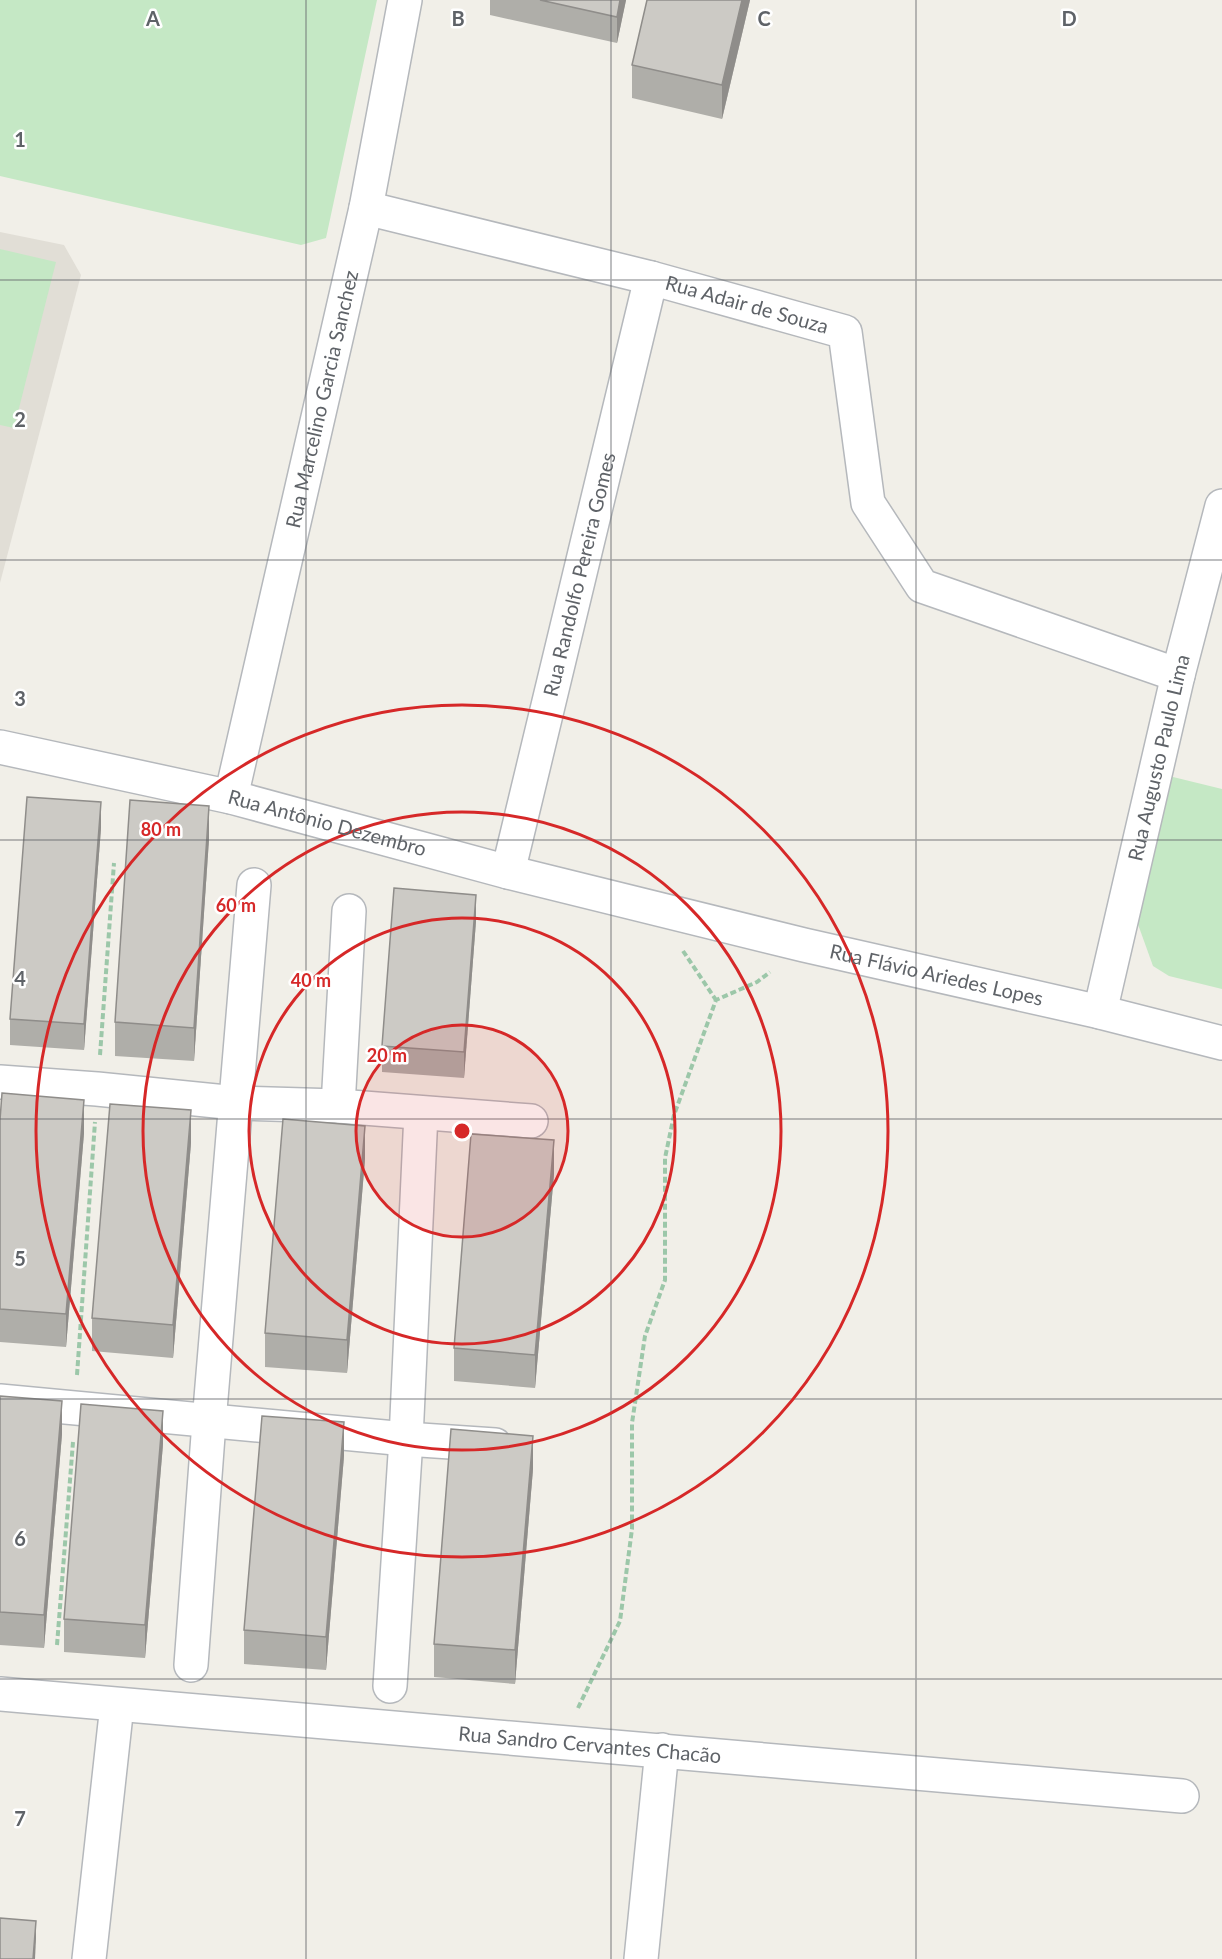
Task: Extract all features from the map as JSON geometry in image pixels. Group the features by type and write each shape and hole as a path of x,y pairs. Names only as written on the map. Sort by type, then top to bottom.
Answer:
{"street":[{"name":"Rua Marcelino Garcia Sanchez","path":"231,797 366,208 405,0"},
{"name":"Rua Adair de Souza","path":"366,208 651,278 844,332 868,503 922,586 1178,675"},
{"name":"Rua Randolfo Pereira Gomes","path":"508,872 651,278"},
{"name":"Rua Augusto Paulo Lima","path":"1100,1012 1178,675 1222,506"},
{"name":"Rua Antônio Dezembro","path":"0,747 231,797 508,872 653,907"},
{"path":"191,1665 254,885"},
{"name":"Rua Flávio Ariedes Lopes","path":"653,907 804,945 1100,1012 1222,1043"},
{"path":"338,1106 349,911"},
{"path":"0,1082 236,1103 338,1106 531,1120"},
{"path":"390,1686 406,1439 422,1113"},
{"path":"0,1401 406,1439 523,1446"},
{"name":"Rua Sandro Cervantes Chacão","path":"0,1694 1182,1796"},
{"path":"89,1959 117,1705"},
{"path":"641,1959 662,1750"}],"path":[{"path":"57,1645 114,863"},
{"path":"560,1744 620,1621 633,1529 633,1423 645,1335 665,1280 665,1158 674,1115 716,1000 757,982 804,945"}],"shaded area":[{"path":"0,232 64,245 81,275 0,583"}],"green space":[{"path":"0,0 377,0 326,238 301,245 0,176"},
{"path":"0,249 56,262 14,428 0,425"},
{"path":"1169,776 1222,789 1222,989 1169,976 1153,966 1135,916"}],"building":[{"path":"540,0 620,0 617,17"},
{"path":"647,0 742,0 722,85 632,65"},
{"path":"27,797 101,802 84,1024 10,1019"},
{"path":"130,800 209,806 194,1028 115,1022"},
{"path":"394,888 476,895 464,1052 382,1046"},
{"path":"2,1093 84,1100 66,1314 0,1309"},
{"path":"110,1104 191,1110 173,1325 92,1318"},
{"path":"283,1119 365,1126 347,1340 265,1333"},
{"path":"471,1134 554,1140 535,1355 454,1348"},
{"path":"0,1396 62,1401 44,1615 0,1612"},
{"path":"81,1404 163,1411 145,1625 64,1619"},
{"path":"262,1416 344,1422 326,1637 244,1630"},
{"path":"451,1429 533,1436 515,1650 434,1644"},
{"path":"0,1918 36,1921 33,1959 0,1959"}]}
